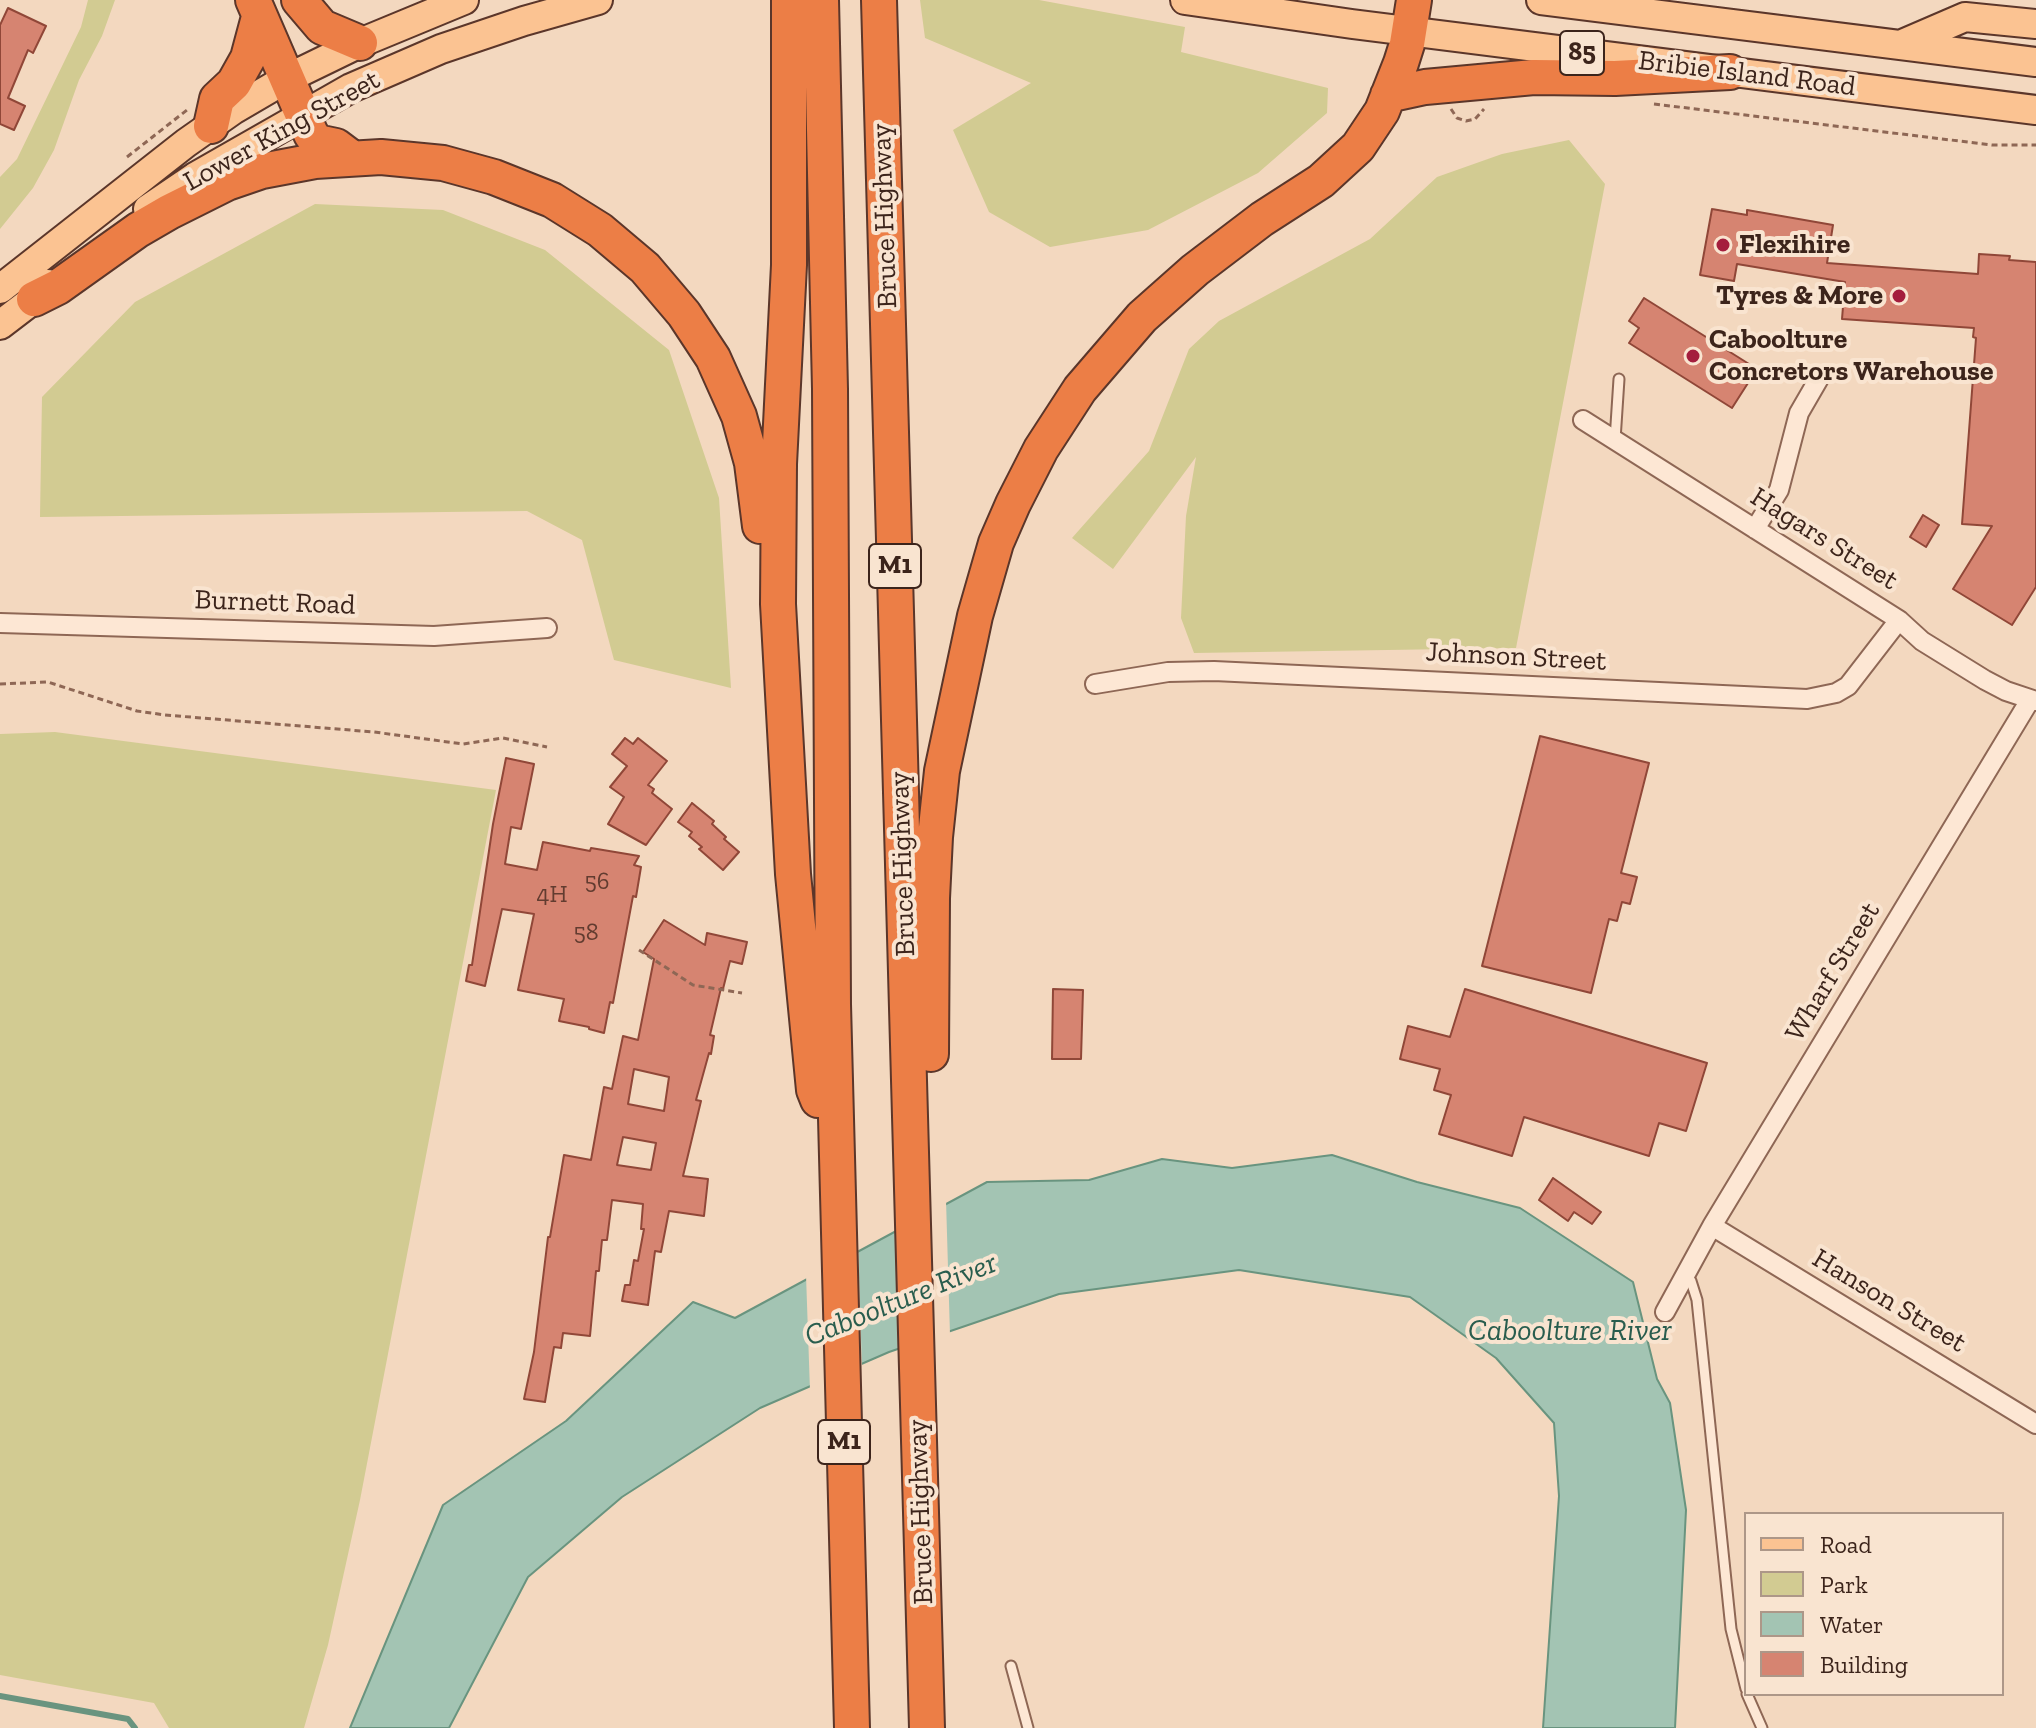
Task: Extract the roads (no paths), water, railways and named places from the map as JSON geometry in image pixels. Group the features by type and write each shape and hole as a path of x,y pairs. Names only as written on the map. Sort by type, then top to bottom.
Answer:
{"highway":[{"path":"299,0 322,27 360,43"},
{"path":"789,0 790,236 779,464 778,604 787,806 814,1090 836,1136"},
{"name":"Bruce Highway","path":"821,0 830,404 836,1136 852,1728"},
{"name":"Bruce Highway","path":"879,0 927,1728"},
{"path":"256,9 301,116 317,142 336,146 352,158"},
{"path":"211,126 217,99 234,83 245,65 256,9"},
{"path":"911,1132 931,1094 932,898 942,771 979,602 996,543 1013,504 1041,449 1080,389 1120,341 1170,290 1195,270 1342,165 1373,126 1388,95 1412,16"},
{"path":"1388,95 1448,85 1534,77 1615,78 1730,72"},
{"path":"34,299 58,287 138,230 227,183 288,165 352,158 411,159 443,163 529,189 600,230 645,268 700,336 739,416 747,442 756,490 764,571 778,604"}],"main road":[{"name":"Lower King Street","path":"0,289 211,126 286,79 360,43 464,0"},
{"name":"Lower King Street","path":"0,325 34,299 53,279 156,203 195,177 351,88 441,49 598,0"},
{"name":"85","path":"1185,0 1412,16"},
{"name":"Bribie Island Road","path":"1541,0 2036,62"},
{"name":"Bribie Island Road","path":"1412,16 1730,72 2036,110"},
{"path":"1900,45 1965,17 2036,24"}],"street":[{"path":"1755,529 1779,490 1794,427 1821,375"},
{"name":"Hagars Street","path":"1583,420 1899,620 1922,641 1985,680 2033,701"},
{"name":"Johnson Street","path":"1095,684 1168,672 1214,671 1807,699 1836,693 1848,686 1899,620"},
{"name":"Burnett Road","path":"0,623 434,636 547,628"},
{"name":"Wharf Street","path":"1665,1312 1712,1226 2033,701"},
{"name":"Hanson Street","path":"1712,1226 2036,1424"}],"lane":[{"path":"1615,440 1619,379"},
{"path":"1686,1274 1697,1300 1731,1629 1744,1680"},
{"path":"1011,1666 1028,1728"},
{"path":"1749,1696 1762,1728"}],"water":[{"name":"Caboolture River","path":"1332,1155 1417,1182 1520,1208 1633,1282 1657,1379 1670,1403 1686,1510 1675,1728 1543,1728 1559,1496 1554,1423 1496,1358 1410,1297 1239,1270 1059,1294 889,1352 760,1408 622,1497 528,1577 449,1728 350,1728 443,1505 566,1421 693,1302 735,1318 987,1182 1089,1180 1162,1159 1232,1168"}],"waterway":[{"path":"0,1696 128,1719 135,1728"}],"place":[{"name":"Flexihire","path":"1723,245"},
{"name":"Tyres & More","path":"1899,296"},
{"name":"Caboolture Concretors Warehouse","path":"1693,356"}]}
